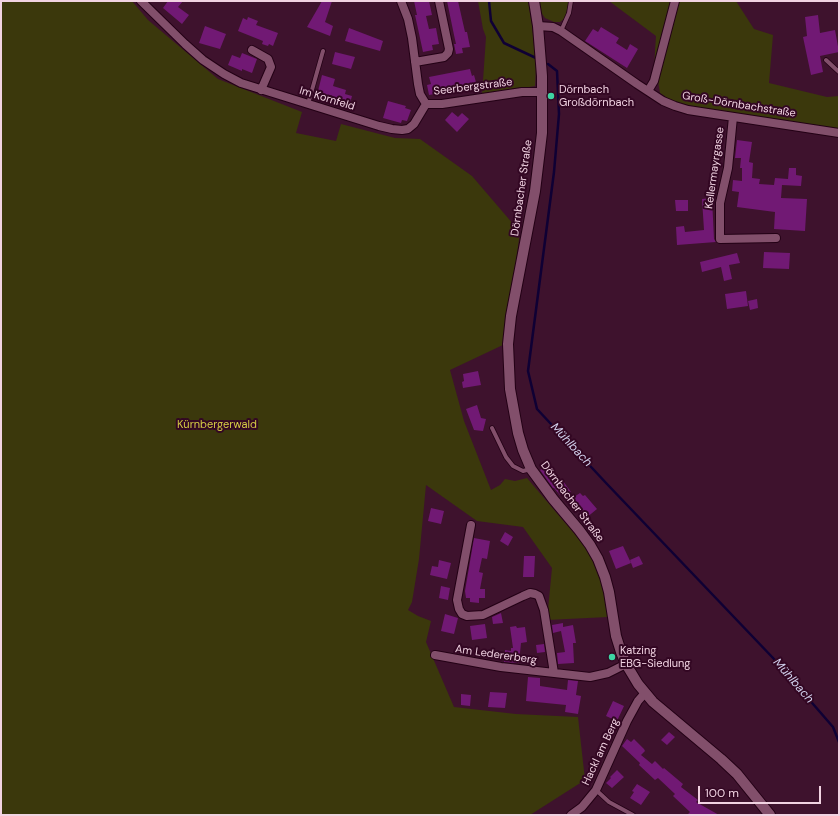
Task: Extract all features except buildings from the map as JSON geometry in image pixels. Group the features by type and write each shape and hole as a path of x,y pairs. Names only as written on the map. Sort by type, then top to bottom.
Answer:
{"street":[{"name":"Im Kornfeld","path":"141,1 203,60 241,83 379,126 402,130 408,129 414,124 426,104"},
{"path":"416,62 444,57 448,53 449,49 439,1"},
{"name":"Dörnbacher Straße","path":"534,1 538,26 542,92 540,158 528,231 511,316 508,344 510,389 513,411 523,450 531,469 553,499 579,530 598,559 609,592 616,636 626,664 645,693 653,702 737,774 770,815"},
{"path":"648,91 654,81 675,1"},
{"name":"Seerbergstraße","path":"402,2 411,32 420,94 426,104 442,104 522,92 542,92"},
{"name":"Groß-Dörnbachstraße","path":"538,26 553,27 561,30 648,91 675,106 688,110 839,133"},
{"path":"252,50 268,59 271,68 261,90"},
{"name":"Kellermayrgasse","path":"733,117 728,168 720,203 720,239 776,238"},
{"name":"Am Ledererberg","path":"471,525 457,600 459,609 462,614 467,616 483,616 523,596 534,594 539,596 544,610 554,673"},
{"name":"Am Ledererberg","path":"435,655 448,659 501,667 590,677 600,676 626,664"},
{"name":"Hackl am Berg","path":"571,815 582,807 596,790 627,721 638,701 645,693"}],"lane":[{"path":"561,30 569,13 572,1"},
{"path":"308,104 323,51"},
{"path":"826,60 839,72"},
{"path":"492,428 506,457 513,466 523,471 531,469"},
{"path":"596,790 609,802 633,815"}],"green space":[{"name":"Kürnbergerwald","path":"1,1 132,1 148,20 218,79 302,112 296,133 336,141 341,124 395,138 420,139 472,176 520,232 505,344 450,370 464,421 491,490 500,485 505,479 515,481 527,478 589,551 602,581 608,617 547,620 552,568 523,527 477,521 426,485 419,559 412,602 408,610 431,621 426,642 454,707 516,714 578,717 585,780 530,815 1,815"},
{"path":"478,1 528,1 536,67 535,86 482,95 486,37"},
{"path":"538,1 569,1 565,18 560,22 554,22 545,18 540,11"},
{"path":"609,1 671,1 654,67 656,36"},
{"path":"678,1 736,1 754,29 773,35 769,83 827,97 839,96 839,130 691,107 671,101 660,93 658,81"}],"waterway":[{"name":"Mühlbach","path":"489,1 491,21 504,43 536,58"},
{"name":"Mühlbach","path":"548,64 557,71 559,114 554,172 528,371 537,409 774,659 833,727 839,742"}],"place":[{"name":"Dörnbach Großdörnbach","path":"551,96"},
{"name":"Katzing EBG-Siedlung","path":"612,657"}]}
